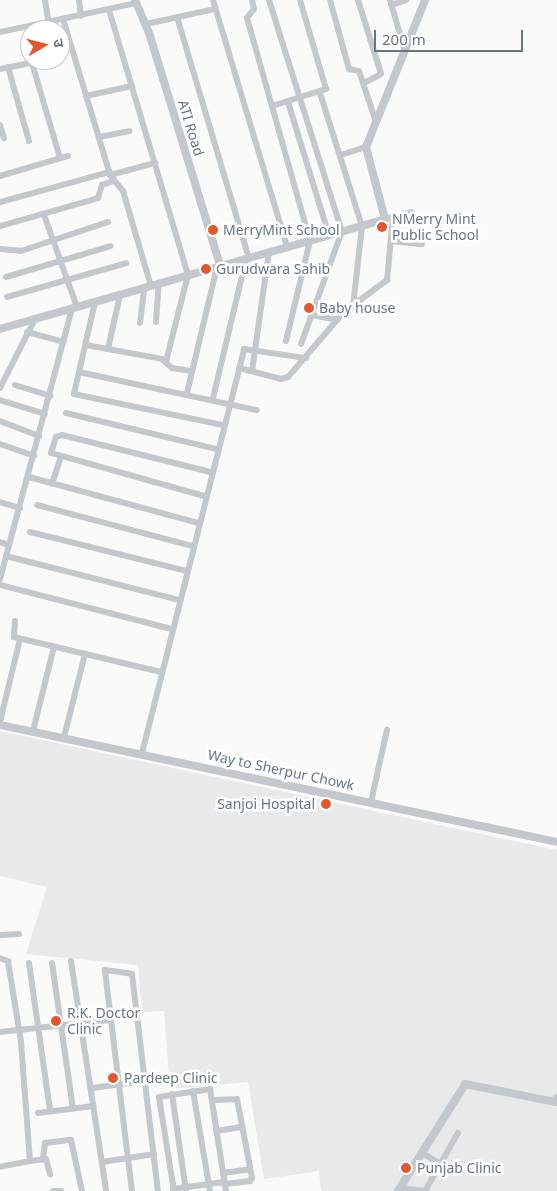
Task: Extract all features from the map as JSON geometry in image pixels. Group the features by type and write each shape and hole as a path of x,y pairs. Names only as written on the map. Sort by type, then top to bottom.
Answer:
{"street":[{"path":"45,0 48,20"},
{"path":"79,0 81,16"},
{"path":"213,0 287,247"},
{"path":"252,0 254,10 247,18 310,241 286,341"},
{"path":"269,0 342,231 300,344"},
{"path":"272,106 320,93 326,86 300,0"},
{"path":"330,0 349,68 359,71 375,119"},
{"path":"358,0 381,74 364,83"},
{"path":"404,48 391,2 406,0"},
{"path":"239,368 285,379 306,358 338,320 387,280 391,241 389,218 366,147 375,119 425,0"},
{"path":"58,20 109,10 136,2"},
{"name":"ATI Road","path":"136,2 146,24 219,266"},
{"path":"146,24 215,9"},
{"path":"109,10 188,275 166,361"},
{"path":"177,17 248,258 213,398"},
{"path":"63,19 111,176 123,191 151,286 156,322"},
{"path":"0,32 20,28"},
{"path":"0,68 20,65"},
{"path":"8,67 29,141"},
{"path":"34,70 60,158"},
{"path":"86,96 132,86"},
{"path":"320,93 362,226 353,306"},
{"path":"288,102 329,235"},
{"path":"0,124 4,138"},
{"path":"99,137 129,131"},
{"path":"341,156 366,147"},
{"path":"0,176 68,156"},
{"path":"0,202 111,176 155,162"},
{"path":"0,226 44,215 98,198 102,185 111,176"},
{"path":"0,329 411,212"},
{"path":"0,580 64,342 75,308 62,261 44,215"},
{"path":"0,249 18,252 108,222"},
{"path":"391,241 422,244"},
{"path":"6,278 111,246"},
{"path":"252,371 269,252"},
{"path":"7,297 126,263"},
{"path":"187,393 219,266"},
{"path":"140,323 151,286"},
{"path":"108,349 120,295"},
{"path":"95,302 79,372 76,395 223,425"},
{"path":"311,315 338,320"},
{"path":"0,388 27,332 36,319"},
{"path":"27,332 64,342"},
{"path":"86,345 166,361 172,368 192,371"},
{"path":"142,753 210,472 245,348 256,348 306,358"},
{"path":"79,372 230,401 257,410"},
{"path":"15,385 50,396"},
{"path":"0,400 45,414"},
{"path":"66,413 216,449"},
{"path":"0,421 39,436"},
{"path":"204,496 50,454 59,435 210,472"},
{"path":"0,444 34,456"},
{"path":"52,484 60,458"},
{"path":"29,477 198,523"},
{"path":"0,502 20,508"},
{"path":"37,505 192,546"},
{"path":"30,532 186,571"},
{"path":"0,542 9,544"},
{"path":"6,556 179,600"},
{"path":"0,585 171,629"},
{"path":"15,621 12,636 20,639 161,672"},
{"path":"0,723 20,639"},
{"path":"33,731 54,647"},
{"path":"64,738 85,654"},
{"name":"Way to Sherpur Chowk","path":"0,723 557,842"},
{"path":"371,802 387,730"},
{"path":"0,935 19,934"},
{"path":"0,958 8,961 18,1030 30,1161"},
{"path":"71,961 92,1088 106,1191"},
{"path":"28,963 50,1111"},
{"path":"52,963 73,1108"},
{"path":"132,1191 103,970 129,971 158,1191"},
{"path":"0,1032 109,1020"},
{"path":"92,1088 144,1081"},
{"path":"458,1133 426,1191 399,1190 465,1084 557,1101"},
{"path":"213,1100 236,1098 251,1181 225,1186 209,1188 174,1190 159,1099 172,1094 210,1089 225,1186"},
{"path":"194,1091 209,1188"},
{"path":"172,1094 185,1189"},
{"path":"38,1113 94,1106"},
{"path":"216,1130 242,1127"},
{"path":"50,1174 43,1158 45,1143 72,1140 82,1191"},
{"path":"421,1152 440,1164"},
{"path":"102,1162 154,1154"},
{"path":"0,1167 43,1158"},
{"path":"223,1173 250,1169"},
{"path":"53,1191 61,1191"}],"shaded area":[{"path":"0,731 557,850 557,1191 321,1191 319,1171 264,1179 248,1082 170,1089 164,1011 142,1012 138,965 26,954 47,887 0,876"}],"place":[{"name":"NMerry Mint Public School","path":"382,227"},
{"name":"MerryMint School","path":"213,230"},
{"name":"Gurudwara Sahib","path":"206,269"},
{"name":"Baby house","path":"309,308"},
{"name":"Sanjoi Hospital","path":"326,804"},
{"name":"R.K. Doctor Clinic","path":"56,1021"},
{"name":"Pardeep Clinic","path":"113,1078"},
{"name":"Punjab Clinic","path":"406,1168"}]}
